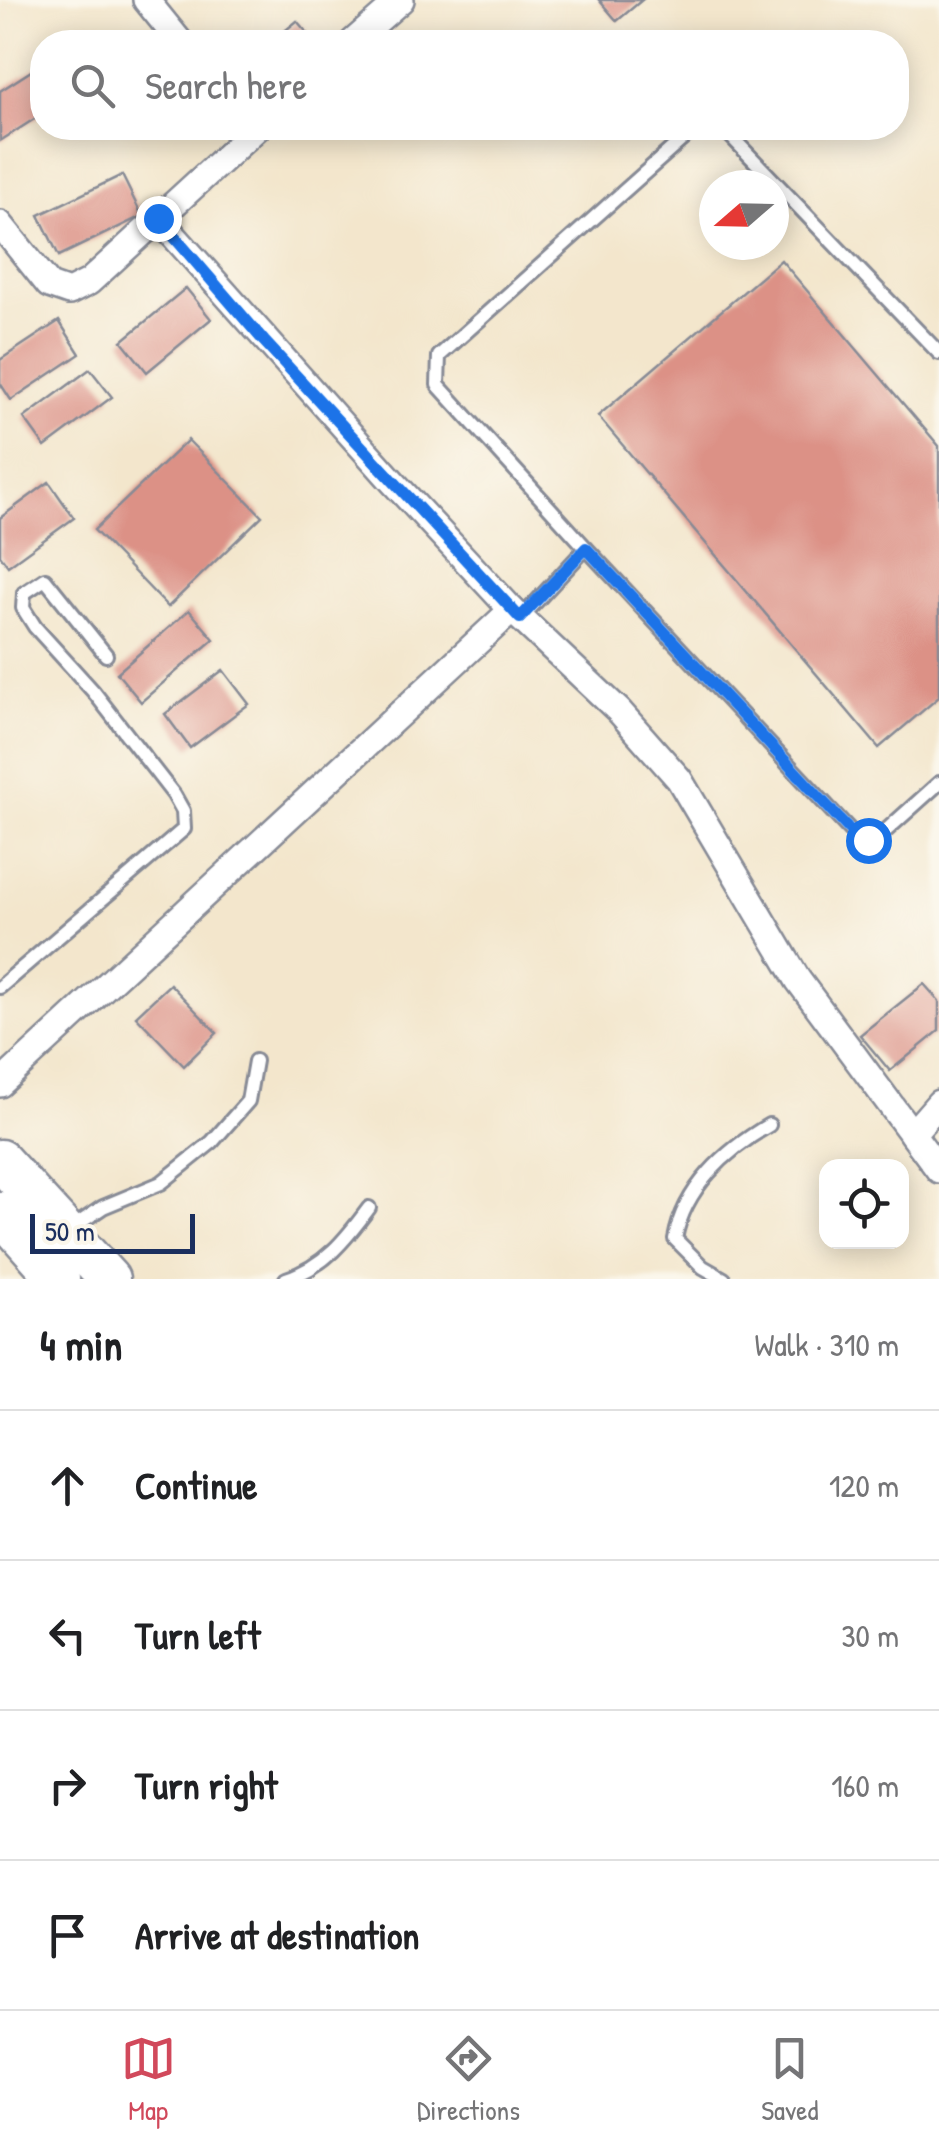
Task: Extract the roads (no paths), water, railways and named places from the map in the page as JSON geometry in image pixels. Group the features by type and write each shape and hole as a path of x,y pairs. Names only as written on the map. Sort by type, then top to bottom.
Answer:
{"highway":[{"path":"0,1160 109,1279"},
{"path":"0,1212 59,1279"}],"street":[{"path":"146,0 170,30"},
{"path":"367,30 401,0"},
{"path":"0,224 49,285 69,292 89,282 240,140"},
{"path":"158,218 516,614 619,711 679,779 798,980 939,1170"},
{"path":"0,1084 516,614"},
{"path":"912,1134 939,1102"}],"lane":[{"path":"681,140 438,356 438,385 859,840 880,836 939,783"},
{"path":"735,140 939,353"},
{"path":"516,614 586,548"},
{"path":"0,987 184,829 183,811 174,795 93,691 35,627 22,608 24,592 45,580 106,655"},
{"path":"67,1232 103,1208 161,1183 212,1142 248,1101 255,1061"},
{"path":"724,1279 703,1266 676,1239 680,1216 695,1190 737,1144 769,1125"},
{"path":"286,1279 308,1272 342,1245 369,1208"}]}
